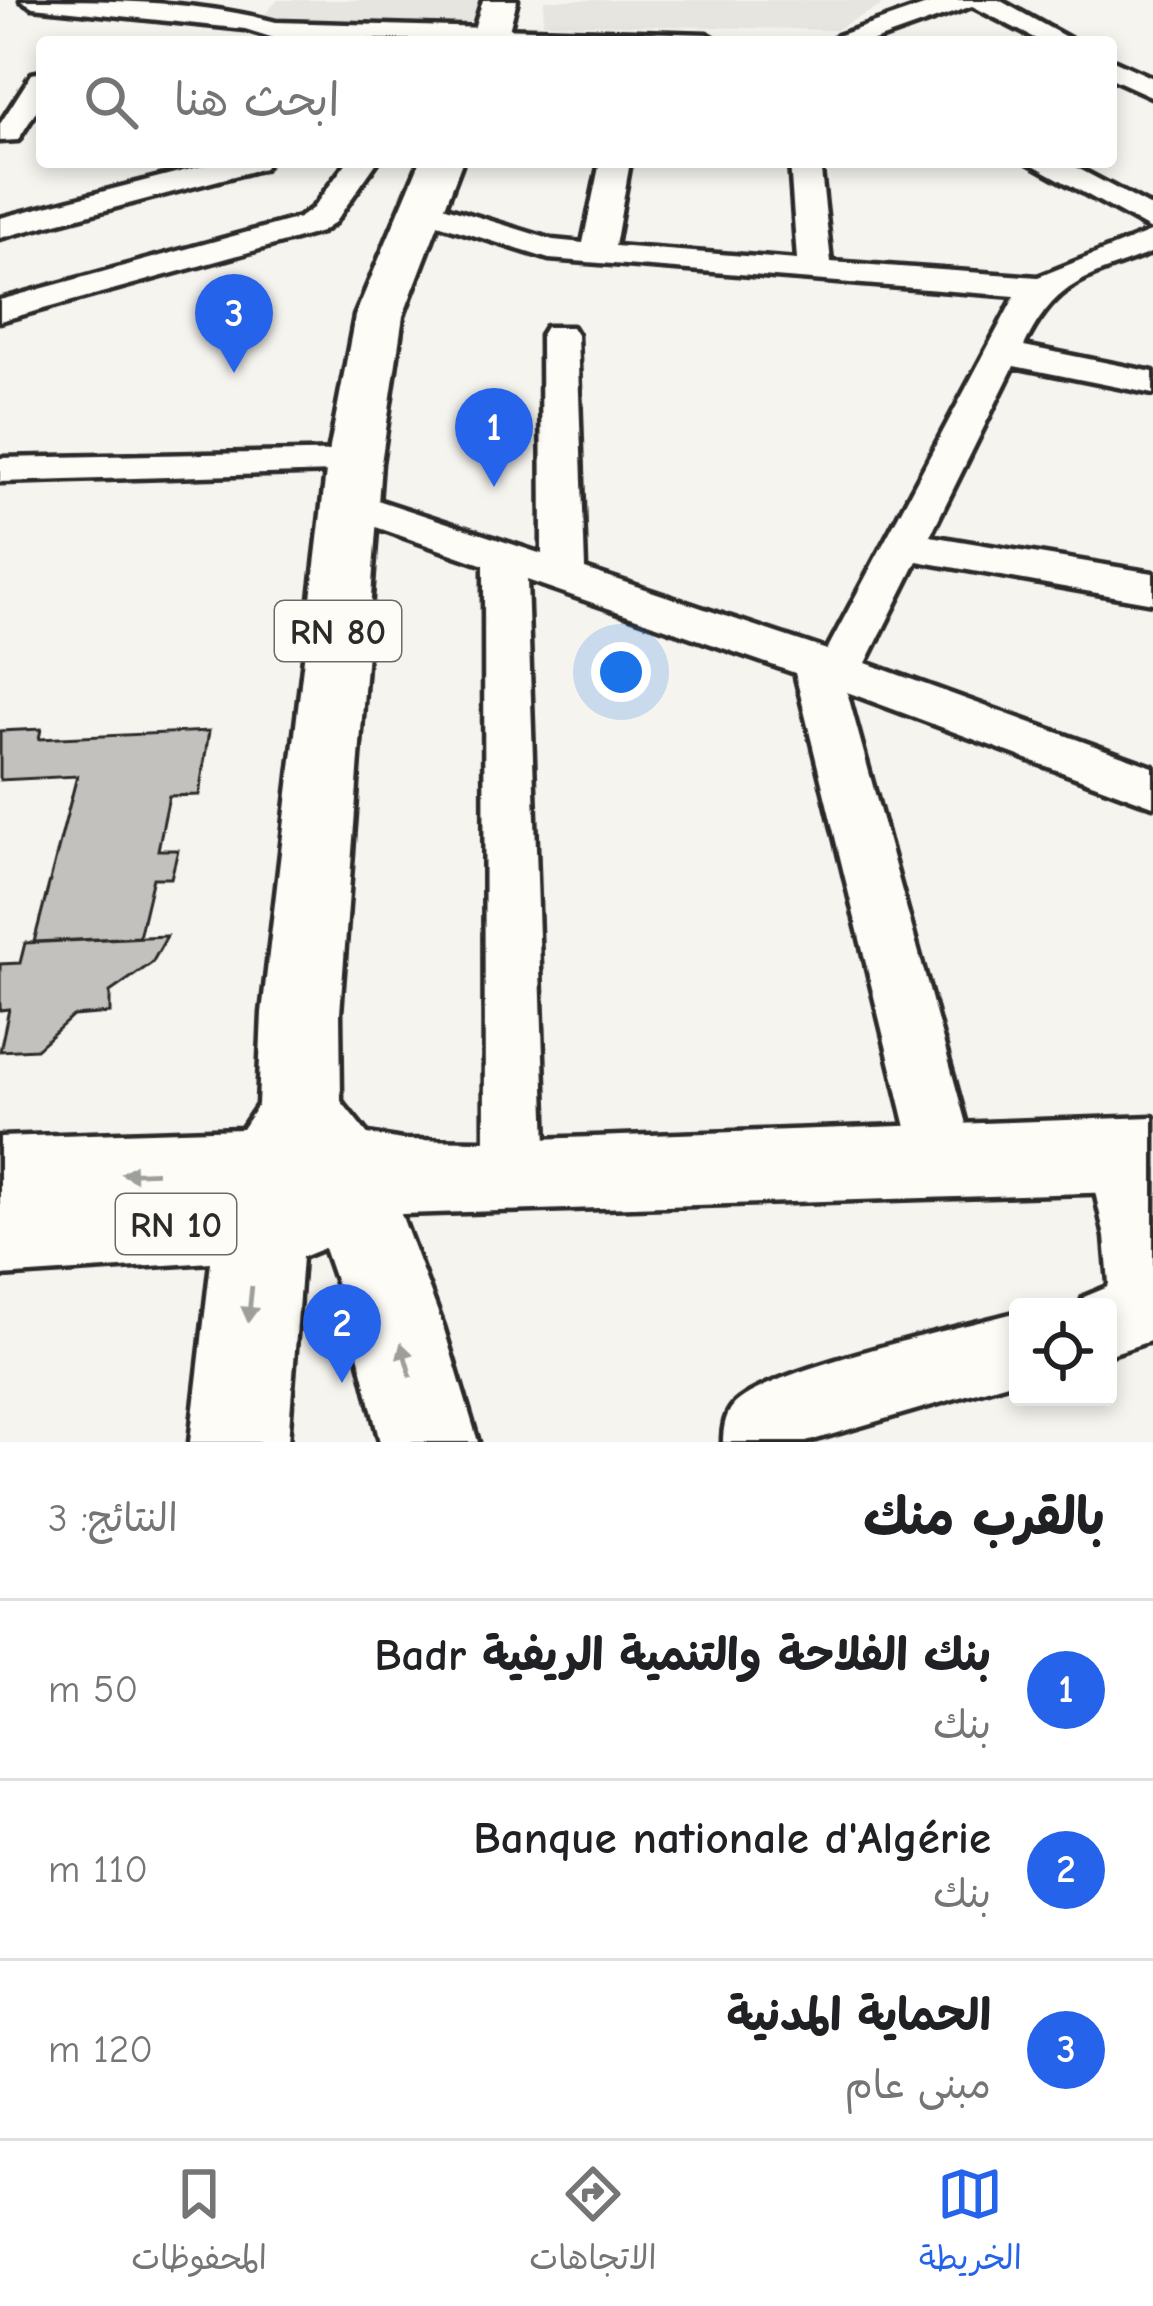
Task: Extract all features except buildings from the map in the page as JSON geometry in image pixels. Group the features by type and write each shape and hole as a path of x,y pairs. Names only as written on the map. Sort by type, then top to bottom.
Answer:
{"main road":[{"path":"490,36 500,0"},
{"name":"RN 80","path":"319,1176 301,1013 352,483 380,316 430,185"},
{"path":"319,1176 386,1295 429,1442"},
{"name":"RN 10","path":"0,1178 319,1176"},
{"name":"RN 10","path":"0,1232 319,1176"},
{"name":"RN 10","path":"239,1442 319,1176"}],"street":[{"path":"33,0 247,22 274,29 411,36"},
{"path":"214,36 247,22 268,0"},
{"path":"895,36 965,0"},
{"path":"980,0 1050,36"},
{"path":"1117,70 1153,89"},
{"path":"4,135 36,89"},
{"path":"4,135 36,128"},
{"path":"0,228 230,168"},
{"path":"0,311 310,225 324,215 358,168"},
{"path":"597,255 614,168"},
{"path":"805,168 814,272"},
{"path":"1053,168 1153,221"},
{"path":"430,185 549,249 1044,288"},
{"path":"946,1164 827,667 904,545 1029,301 1044,288 1153,241"},
{"path":"1104,262 1153,271"},
{"path":"559,335 564,577"},
{"path":"1002,353 1153,383"},
{"path":"0,470 352,483 505,556 1153,787"},
{"path":"904,545 1153,588"},
{"path":"505,556 516,1176"},
{"path":"319,1176 516,1176 1136,1154 1150,1286 1146,1301 1134,1314 1117,1319"},
{"path":"759,1442 758,1431 800,1406 1009,1348"}],"shaded area":[{"path":"278,0 492,0 486,27 260,19"},
{"path":"544,0 892,0 835,30 543,23"}],"place":[{"name":"الحماية المدنية","path":"234,373"},
{"name":"بنك الفلاحة والتنمية الريفية Badr","path":"494,487"},
{"name":"Banque nationale d'Algérie","path":"342,1383"}]}
